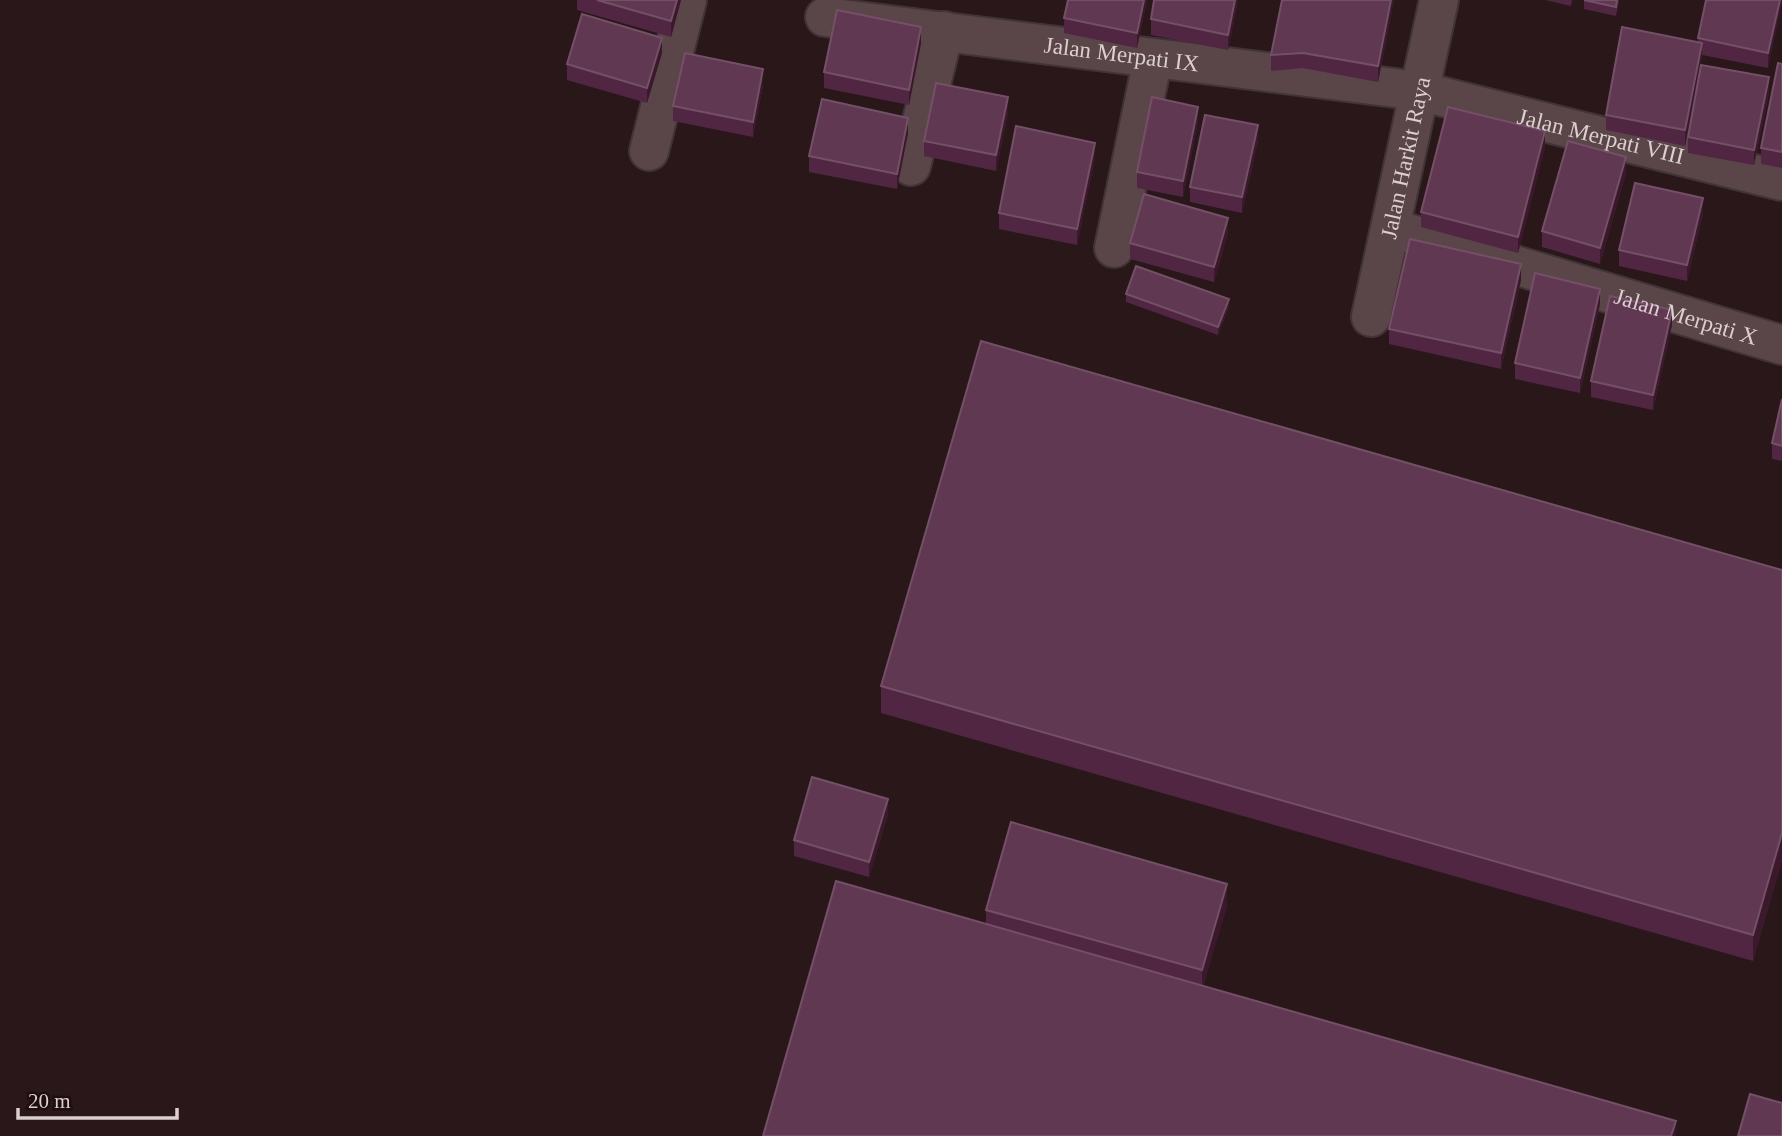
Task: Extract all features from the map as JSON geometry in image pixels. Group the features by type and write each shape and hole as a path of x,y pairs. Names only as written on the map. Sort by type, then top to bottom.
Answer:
{"street":[{"path":"649,151 687,0"},
{"name":"Jalan Harkit Raya","path":"1371,317 1440,0"},
{"name":"Jalan Merpati IX","path":"825,17 1419,91"},
{"path":"911,166 944,31"},
{"path":"1114,248 1153,58"},
{"name":"Jalan Merpati VIII","path":"1419,91 1782,181"},
{"name":"Jalan Merpati X","path":"1391,228 1782,345"}],"building":[{"path":"597,0 677,0 671,21"},
{"path":"1068,0 1144,0 1137,33 1064,18"},
{"path":"1154,0 1235,0 1228,35 1151,19"},
{"path":"1282,0 1391,0 1378,66 1303,53 1271,55"},
{"path":"1584,0 1617,0 1616,7"},
{"path":"1706,0 1780,0 1768,53 1698,38"},
{"path":"837,10 921,27 909,90 824,72"},
{"path":"582,14 662,38 647,88 567,64"},
{"path":"1622,27 1702,43 1685,130 1606,115"},
{"path":"685,53 763,69 753,122 673,106"},
{"path":"1778,63 1782,64 1782,152 1761,148"},
{"path":"1701,65 1769,77 1754,150 1688,137"},
{"path":"936,83 1008,97 996,155 924,141"},
{"path":"1152,97 1198,107 1183,181 1137,172"},
{"path":"822,99 908,118 897,174 809,156"},
{"path":"1448,107 1545,131 1518,237 1421,212"},
{"path":"1205,115 1258,125 1242,197 1190,187"},
{"path":"1016,126 1095,143 1077,229 999,213"},
{"path":"1568,141 1626,157 1600,248 1542,231"},
{"path":"1635,183 1703,198 1687,265 1619,250"},
{"path":"1144,194 1228,218 1214,267 1130,243"},
{"path":"1410,239 1521,264 1501,353 1389,329"},
{"path":"1136,266 1229,299 1218,327 1126,294"},
{"path":"1535,273 1600,289 1580,378 1515,363"},
{"path":"1610,296 1672,310 1653,395 1591,381"},
{"path":"981,341 1782,570 1782,833 1753,935 881,686"},
{"path":"1782,399 1782,446 1772,443"},
{"path":"812,777 888,799 869,862 794,840"},
{"path":"1011,822 1227,884 1202,970 986,910"},
{"path":"836,881 1676,1121 1671,1136 763,1136"},
{"path":"1750,1094 1782,1103 1782,1136 1738,1136"}]}
